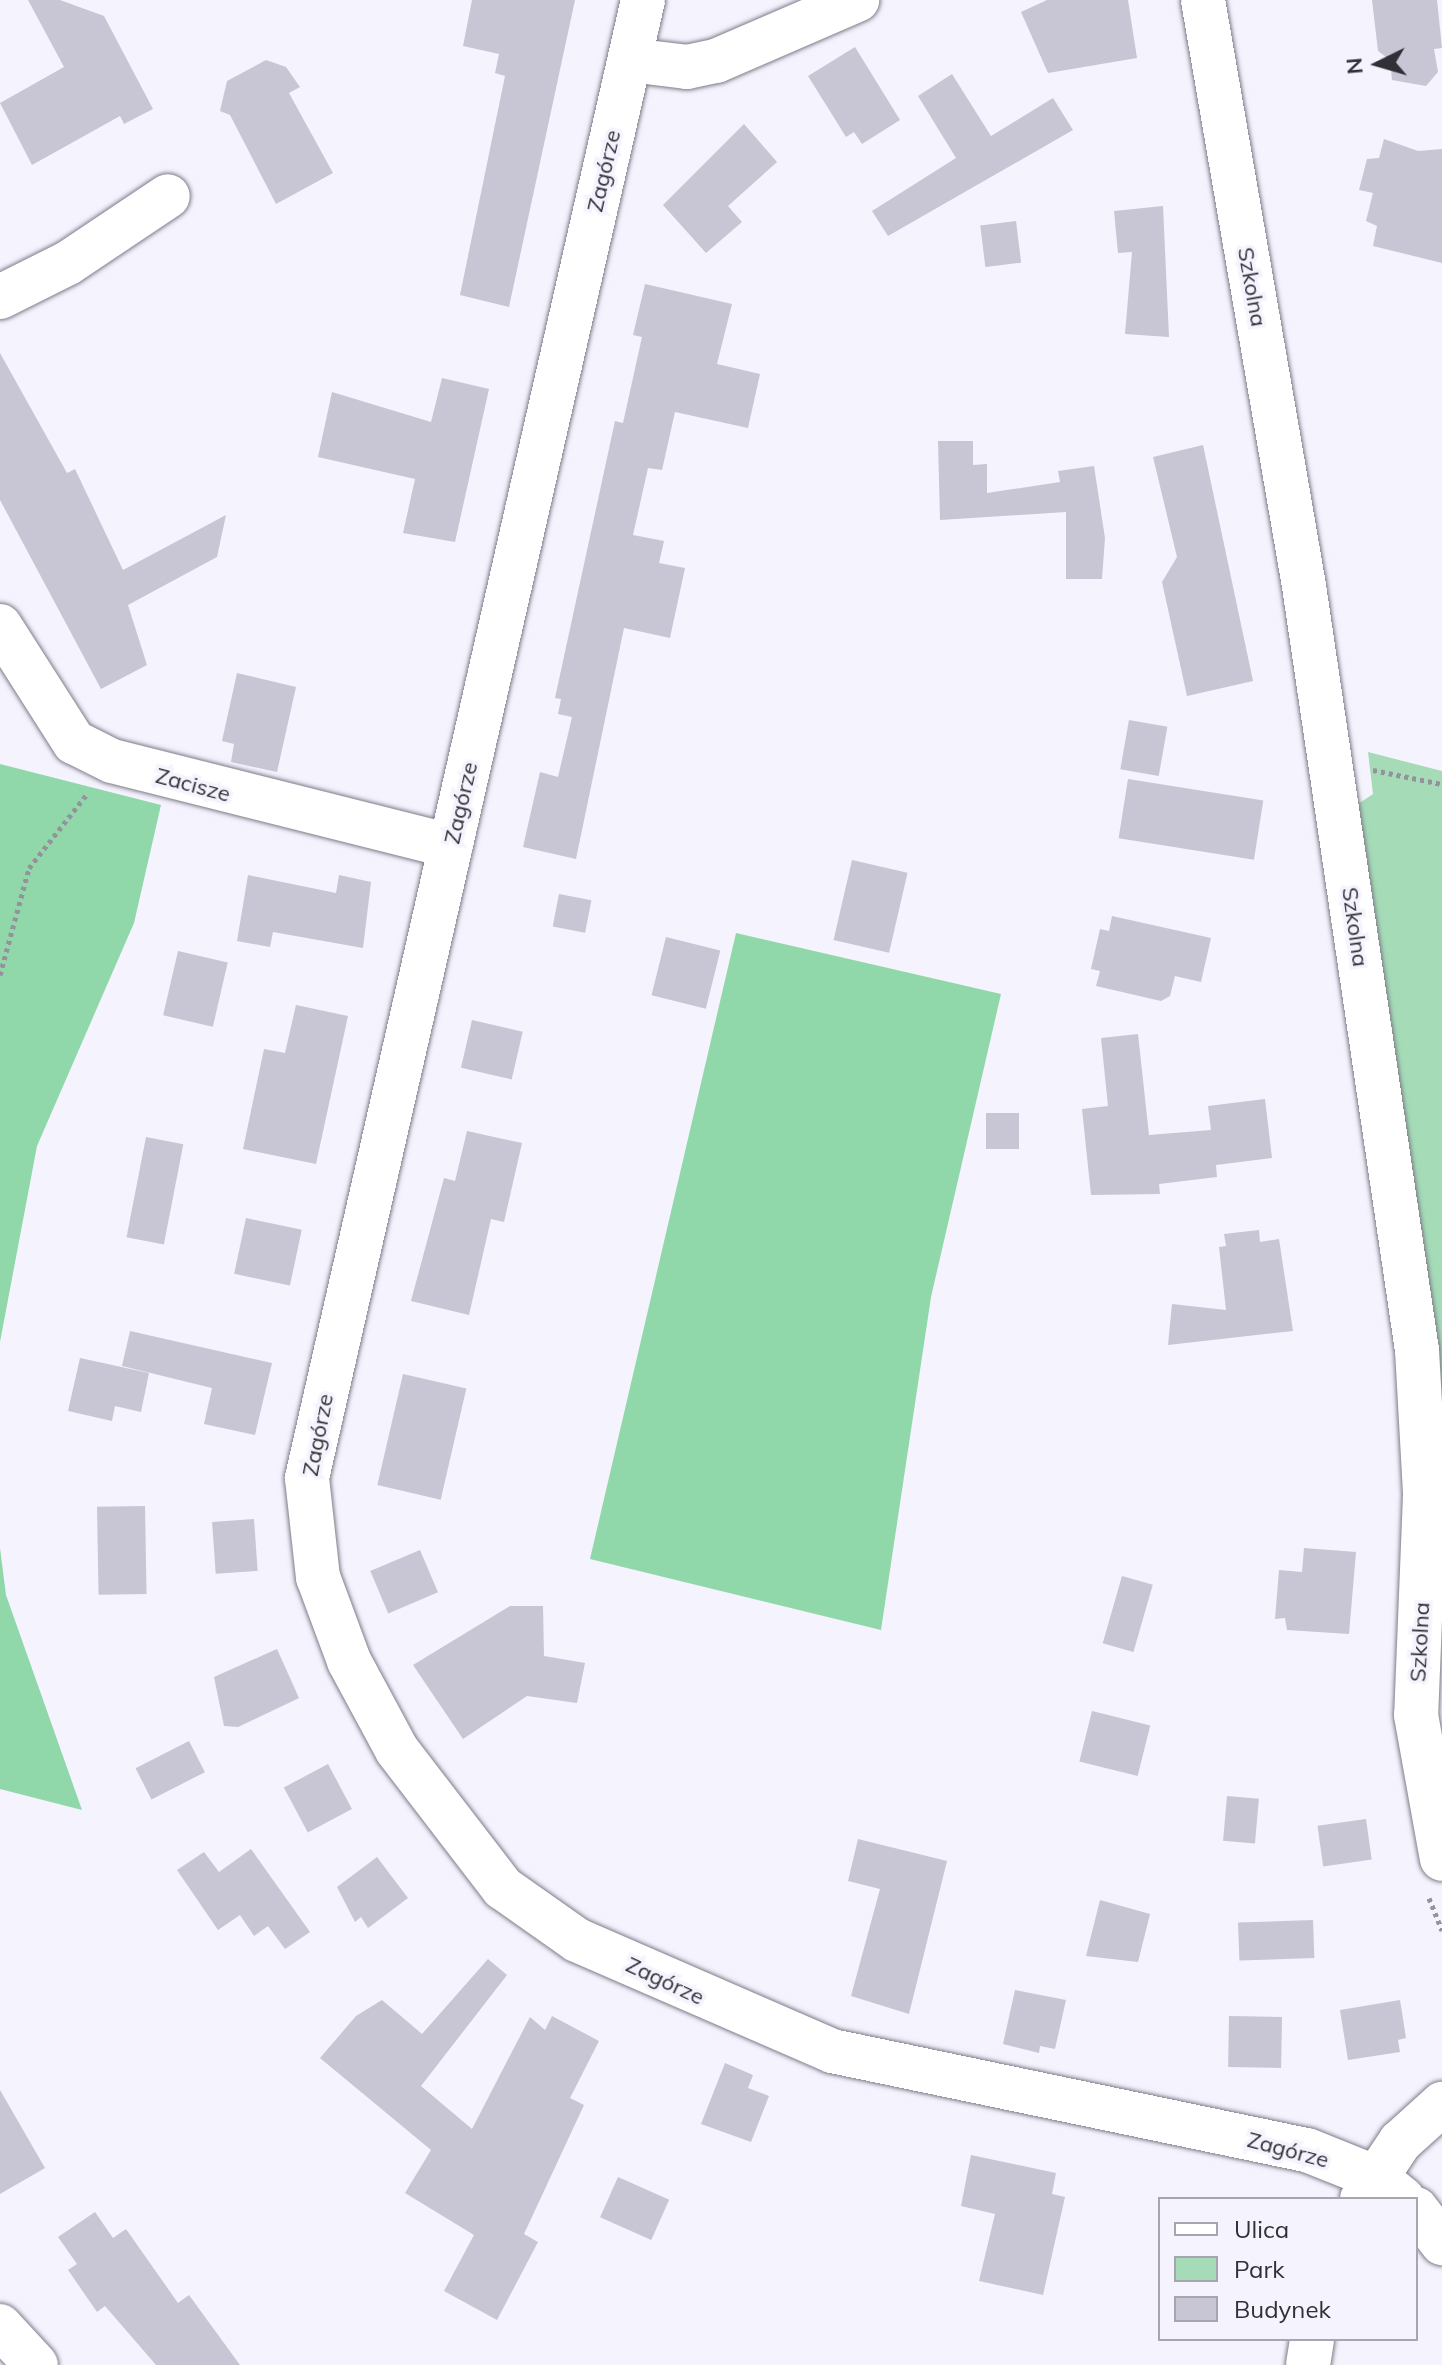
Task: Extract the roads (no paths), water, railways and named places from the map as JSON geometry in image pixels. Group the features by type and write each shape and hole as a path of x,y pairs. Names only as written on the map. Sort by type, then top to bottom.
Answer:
{"street":[{"name":"Zagórze","path":"643,0 307,1478 318,1577 349,1661 397,1750 503,1888 577,1940 730,2011 832,2051 1307,2150 1381,2192"},
{"path":"630,60 687,67 716,61 857,0"},
{"name":"Szkolna","path":"1203,0 1333,776 1417,1350 1425,1495 1416,1715 1442,1859"},
{"path":"0,297 68,263 168,196"},
{"name":"Zacisze","path":"0,626 74,742 112,761 451,846"},
{"path":"1381,2192 1400,2142 1442,2104"},
{"path":"1418,2212 1442,2243"},
{"path":"0,2326 36,2365"},
{"path":"1308,2365 1312,2341"}]}
